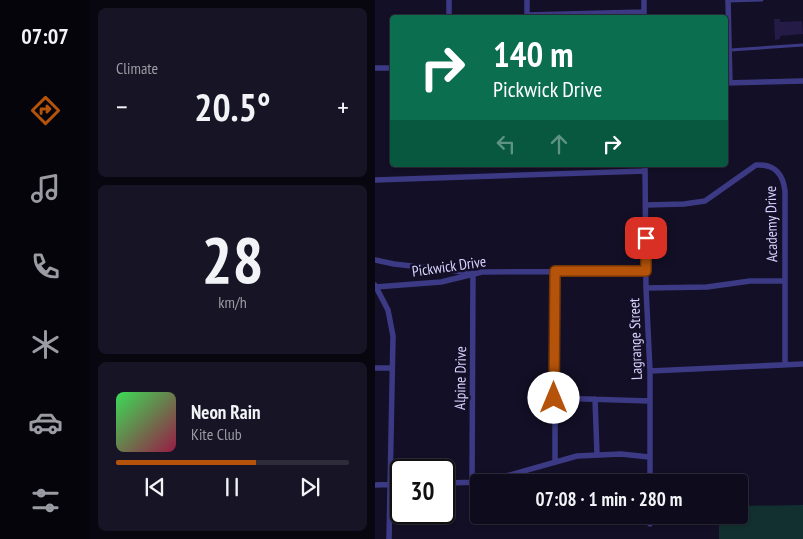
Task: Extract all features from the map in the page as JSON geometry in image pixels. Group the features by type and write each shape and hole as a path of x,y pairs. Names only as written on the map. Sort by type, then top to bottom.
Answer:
{"street":[{"path":"449,0 449,15"},
{"path":"527,0 527,15"},
{"path":"586,15 644,14 643,0"},
{"path":"728,1 728,66"},
{"path":"375,68 390,68"},
{"path":"728,83 803,81"},
{"name":"Academy Drive","path":"646,205 684,204 705,201 749,168 756,165 772,167 784,180 785,364"},
{"path":"375,180 645,168"},
{"name":"Lagrange Street","path":"645,168 646,288 650,371 649,474"},
{"path":"375,260 473,273"},
{"path":"555,271 555,461"},
{"name":"Pickwick Drive","path":"376,286 441,282 473,273 646,271"},
{"name":"Alpine Drive","path":"472,474 473,273"},
{"path":"646,288 689,288 750,280 784,281"},
{"path":"376,286 388,310 391,323 390,459"},
{"path":"650,371 803,364"},
{"path":"375,368 392,368"},
{"path":"554,398 650,401"},
{"path":"595,399 597,454"},
{"path":"512,474 555,461 597,454 649,456"},
{"path":"455,483 470,483"},
{"path":"375,485 390,484 389,539"}],"lane":[{"path":"728,1 762,0"},
{"path":"729,50 763,50 763,47 803,45"}],"green space":[{"path":"803,505 803,539 719,539 719,524 748,524 748,506"}],"building":[{"path":"774,19 780,19 780,22 802,21 803,34 780,36 780,39 775,40"}],"route":[{"path":"554,398 555,271 646,271 646,238"}]}
